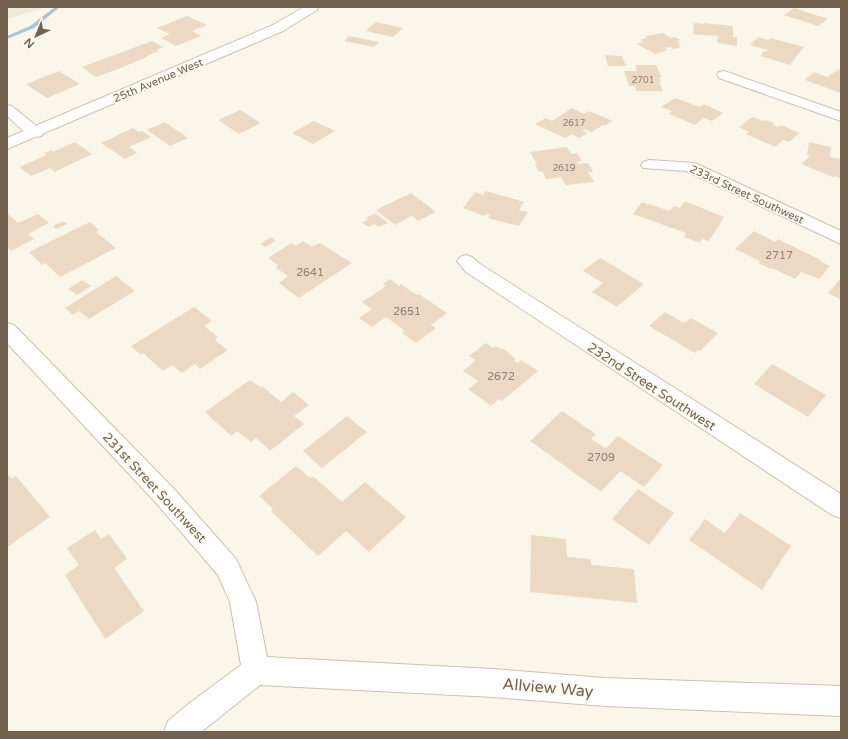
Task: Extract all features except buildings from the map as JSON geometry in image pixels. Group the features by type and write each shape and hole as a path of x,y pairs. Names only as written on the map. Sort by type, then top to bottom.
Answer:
{"street":[{"name":"25th Avenue West","path":"7,144 36,133 278,28 311,9"},
{"path":"724,76 841,117"},
{"path":"7,110 36,133"},
{"name":"233rd Street Southwest","path":"649,166 689,166 841,238"},
{"name":"232nd Street Southwest","path":"466,261 473,268 556,323 841,507"},
{"name":"231st Street Southwest","path":"7,330 166,497 227,567 243,602 256,671"},
{"path":"179,732 201,712 256,671"},
{"name":"Allview Way","path":"256,671 487,682 605,692 841,701"}],"shaded area":[{"path":"7,7 39,7 42,9 7,19"}],"waterway":[{"path":"7,38 32,27 58,7"}]}
